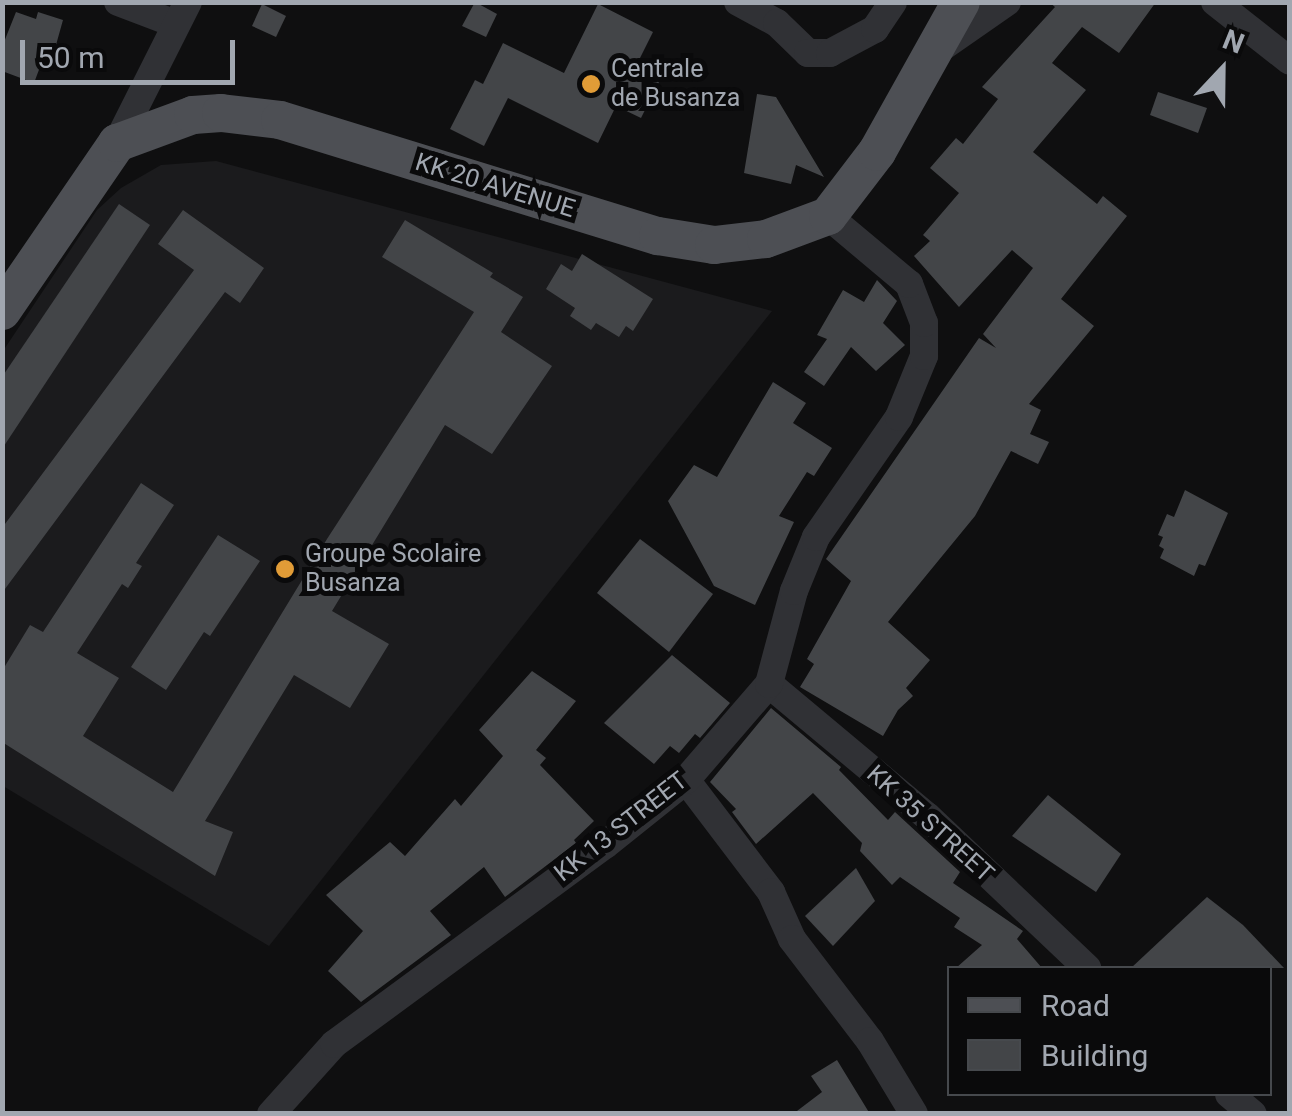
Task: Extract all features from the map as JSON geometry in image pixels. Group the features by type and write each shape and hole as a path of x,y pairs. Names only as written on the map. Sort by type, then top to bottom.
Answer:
{"main road":[{"path":"828,216 877,152 961,2"},
{"name":"KK 20 AVENUE","path":"117,143 193,115 221,113 280,120 658,236 714,245 766,238 828,216"},
{"path":"5,303 117,143"}],"street":[{"path":"117,143 182,13 118,2"},
{"path":"738,2 777,24 808,53 830,53 875,30 892,2"},
{"path":"929,57 1007,2"},
{"path":"1214,2 1290,61"},
{"name":"KK 13 STREET","path":"271,1114 334,1044 686,780 769,684 794,591 816,536 899,417 924,356 924,323 909,284 828,216"},
{"name":"KK 35 STREET","path":"769,684 927,816 1085,966"},
{"path":"686,780 771,892 792,939 870,1041 914,1114"},
{"path":"1231,1096 1253,1114"}],"shaded area":[{"name":"Groupe Scolaire Busanza","path":"216,161 772,311 269,946 3,786 3,351 97,210 121,188 161,165"}],"building":[{"path":"475,2 497,14 486,37 462,26"},
{"path":"1049,2 1156,2 1119,53 1082,27 1052,63 1086,90 1033,152 1097,204 1103,196 1127,216 1061,299 1094,326 1029,404 1041,410 1030,434 1049,442 1038,464 1011,451 975,516 888,622 930,660 906,688 913,696 898,710 883,736 800,687 814,664 807,659 851,581 826,559 979,338 996,348 983,334 1033,268 1012,250 959,307 914,256 930,241 923,235 959,193 930,168 956,138 963,144 998,99 982,87 1055,7"},
{"path":"262,4 286,16 276,37 252,26"},
{"path":"598,4 653,32 637,64 662,76 641,118 616,106 598,143 508,98 484,146 450,129 475,80 483,84 503,43 564,73"},
{"path":"16,12 36,19 38,12 63,20 56,45 49,43 34,83 2,71 2,47"},
{"path":"1158,92 1207,108 1198,133 1150,115"},
{"path":"757,94 776,97 824,177 796,165 791,184 744,173"},
{"path":"119,204 150,225 2,449 2,377"},
{"path":"183,210 264,268 240,303 225,292 2,593 2,528 194,270 158,244"},
{"path":"405,220 493,273 490,277 523,297 501,332 552,366 492,454 445,425 332,611 389,644 350,708 294,675 205,821 233,832 215,876 2,742 2,671 30,625 43,632 141,483 174,505 136,563 142,566 128,588 122,584 77,653 119,678 83,736 173,792 327,539 474,312 382,257"},
{"path":"582,254 653,299 633,331 626,326 619,337 596,323 591,330 570,316 575,308 546,289 561,264 572,271"},
{"path":"877,280 897,301 883,323 905,345 876,371 851,347 824,386 804,372 827,339 817,335 843,290 864,302"},
{"path":"773,382 806,403 793,423 832,448 814,476 807,472 779,516 794,522 755,605 714,586 668,501 694,465 717,477"},
{"path":"1185,490 1228,513 1205,566 1199,564 1194,576 1160,558 1163,537 1158,535 1167,514 1174,517"},
{"path":"218,535 260,561 210,636 204,632 166,690 131,667"},
{"path":"640,539 713,594 669,652 597,593"},
{"path":"672,655 730,703 700,738 695,734 679,753 670,746 654,764 604,723"},
{"path":"532,671 576,701 536,750 546,758 540,765 594,821 574,840 576,843 505,897 484,867 430,911 451,935 361,1002 328,971 363,931 326,895 390,842 405,856 455,799 461,806 503,756 479,730"},
{"path":"771,708 841,767 839,770 888,820 895,812 960,872 953,883 1023,931 1017,939 1040,966 958,966 982,945 954,927 960,918 900,877 892,885 860,851 862,843 813,793 756,844 732,812 736,809 710,782"},
{"path":"1048,795 1121,854 1096,892 1012,836"},
{"path":"856,868 875,901 833,946 805,916"},
{"path":"1207,897 1243,925 1284,968 1272,966 1133,966"},
{"path":"837,1060 870,1114 793,1114 822,1092 811,1076"}],"place":[{"name":"Centrale de Busanza","path":"591,84"},
{"name":"Groupe Scolaire Busanza","path":"285,569"}]}
